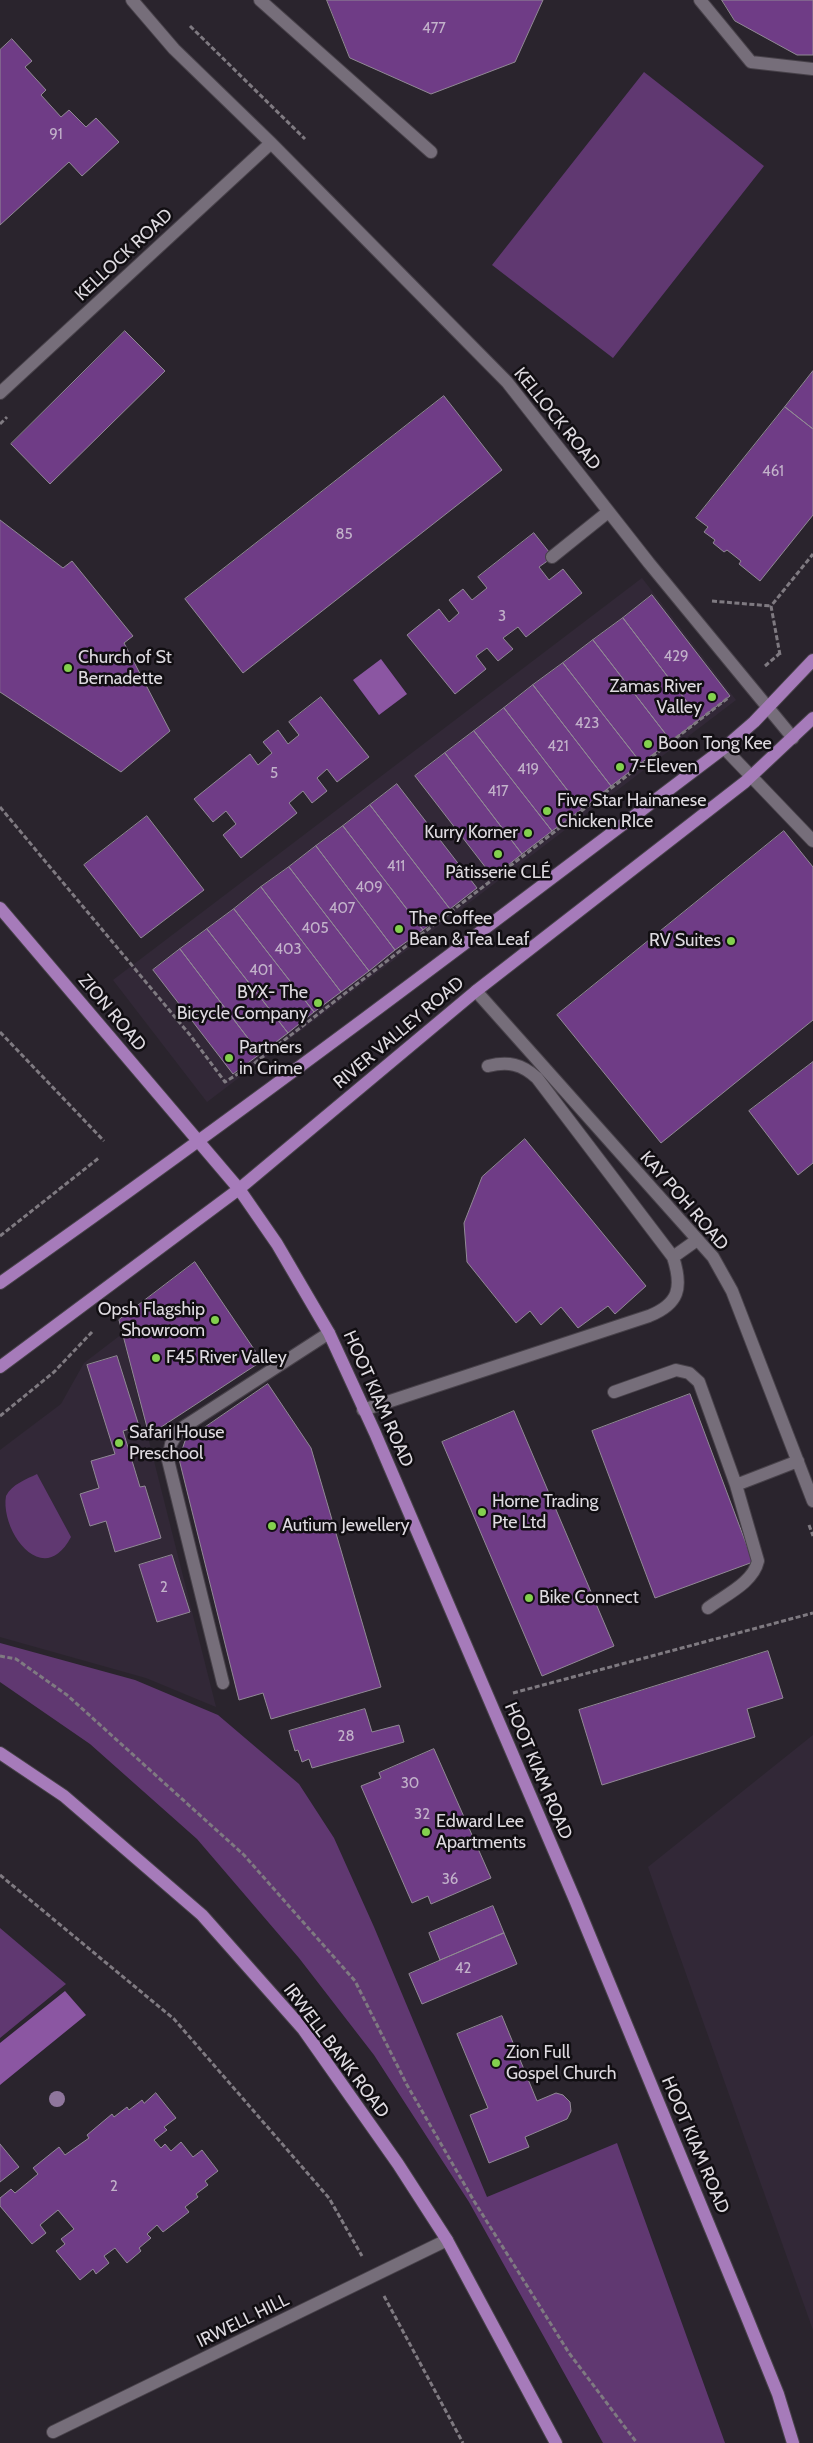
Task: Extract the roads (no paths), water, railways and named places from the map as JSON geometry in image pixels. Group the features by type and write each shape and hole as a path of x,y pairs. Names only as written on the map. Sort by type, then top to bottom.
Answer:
{"main road":[{"name":"RIVER VALLEY ROAD","path":"0,1282 199,1141 458,950 724,748 798,677 813,660"},
{"name":"RIVER VALLEY ROAD","path":"0,1366 239,1189 476,991 751,776 813,718"},
{"name":"ZION ROAD","path":"0,908 199,1141"},
{"name":"HOOT KIAM ROAD","path":"199,1141 239,1189 281,1251 329,1333 575,1900 778,2394 793,2443"},
{"name":"IRWELL BANK ROAD","path":"0,1753 64,1796 202,1915 303,2029 398,2164 447,2240 556,2443"}],"street":[{"name":"KELLOCK ROAD","path":"132,0 174,49 271,143 507,382 608,512 748,680 767,707 793,738"},
{"path":"260,0 431,152"},
{"path":"700,0 751,62 813,69"},
{"name":"KELLOCK ROAD","path":"0,393 271,143"},
{"path":"552,558 608,512"},
{"path":"724,748 813,841"},
{"name":"KAY POH ROAD","path":"476,991 713,1257 732,1291 812,1493"},
{"path":"364,1410 649,1316 670,1306 677,1293 678,1282 673,1257 537,1078 515,1064 507,1063 488,1066"},
{"path":"673,1257 697,1240"},
{"path":"223,1683 168,1460 171,1444 179,1430 329,1333"},
{"path":"614,1392 676,1370 689,1373 699,1382 736,1486 758,1561 756,1570 749,1579 708,1608"},
{"path":"736,1486 798,1461"},
{"name":"IRWELL HILL","path":"53,2432 447,2240"}],"place":[{"name":"Church of St Bernadette","path":"68,668"},
{"name":"Zamas River Valley","path":"712,697"},
{"name":"Boon Tong Kee","path":"648,744"},
{"name":"7-Eleven","path":"620,767"},
{"name":"Five Star Hainanese Chicken RIce","path":"547,811"},
{"name":"Kurry Korner","path":"528,833"},
{"name":"Pâtisserie CLÉ","path":"498,854"},
{"name":"The Coffee Bean & Tea Leaf","path":"399,929"},
{"name":"RV Suites","path":"731,941"},
{"name":"BYX- The Bicycle Company","path":"318,1003"},
{"name":"Partners in Crime","path":"229,1058"},
{"name":"Opsh Flagship Showroom","path":"215,1320"},
{"name":"F45 River Valley","path":"156,1358"},
{"name":"Safari House Preschool","path":"119,1443"},
{"name":"Horne Trading Pte Ltd","path":"482,1512"},
{"name":"Autium Jewellery","path":"272,1526"},
{"name":"Bike Connect","path":"529,1598"},
{"name":"Edward Lee Apartments","path":"426,1832"},
{"name":"Zion Full Gospel Church","path":"496,2063"}]}
